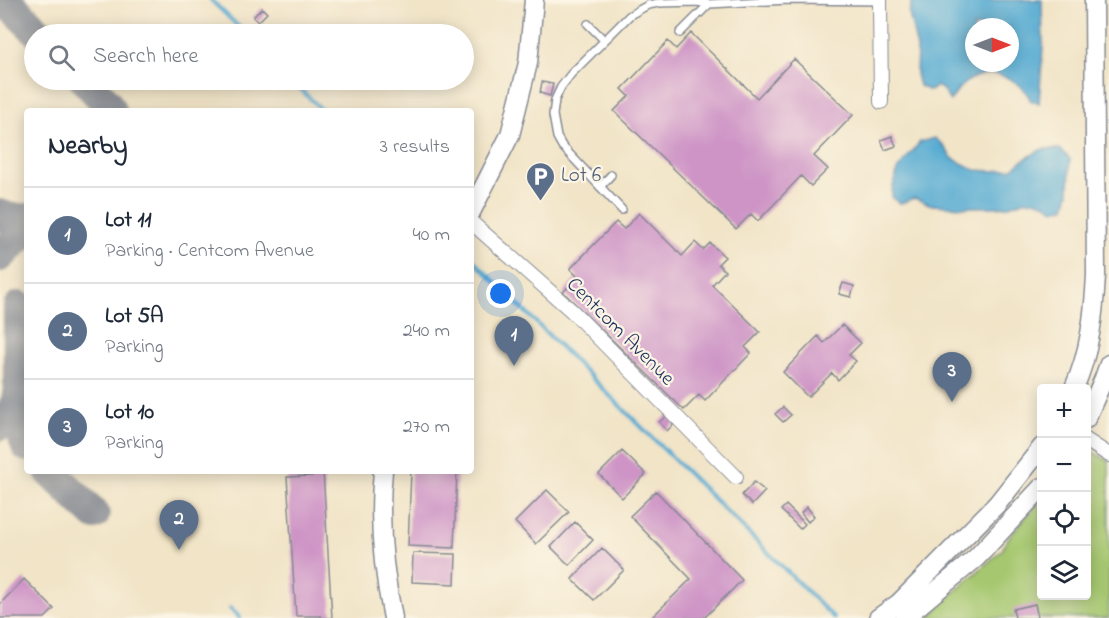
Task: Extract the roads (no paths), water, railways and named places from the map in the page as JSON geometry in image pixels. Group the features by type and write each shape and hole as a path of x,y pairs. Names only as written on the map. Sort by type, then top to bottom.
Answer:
{"main road":[{"path":"474,206 510,135 528,63 534,0"},
{"path":"1076,384 1090,341 1095,305 1097,244 1094,0"},
{"path":"1091,408 1109,364"},
{"path":"878,618 899,603 997,504 1037,452"},
{"path":"383,474 381,512 383,556 393,618"},
{"path":"904,618 976,558 1037,491"}],"street":[{"path":"880,0 881,102"},
{"name":"Centcom Avenue","path":"474,225 572,311 736,477"},
{"path":"1091,443 1109,455"}],"lane":[{"path":"622,210 562,146 557,137 554,115 555,100 564,82 630,15 648,4 659,3 880,0"},
{"path":"680,33 710,4"},
{"path":"588,24 604,40"},
{"path":"600,187 611,175"}],"water":[{"path":"912,0 1042,0 1043,47 1039,103 1031,101 1019,85 993,74 983,75 965,83 950,101 942,89 937,86 930,91 919,86 916,74 917,48 909,13"},
{"path":"935,138 952,158 975,170 1011,169 1042,149 1060,149 1070,159 1069,193 1065,207 1054,210 1047,204 1034,200 996,207 932,205 914,198 900,204 892,197 898,169 920,142"}],"waterway":[{"path":"211,0 236,24"},
{"path":"301,90 320,108"},
{"path":"474,261 834,618"},
{"path":"230,608 240,618"}],"place":[{"name":"Lot 6","path":"540,202"},
{"name":"Lot 11","path":"514,366"},
{"name":"Lot 10","path":"952,402"},
{"name":"Lot 5A","path":"179,550"}]}
